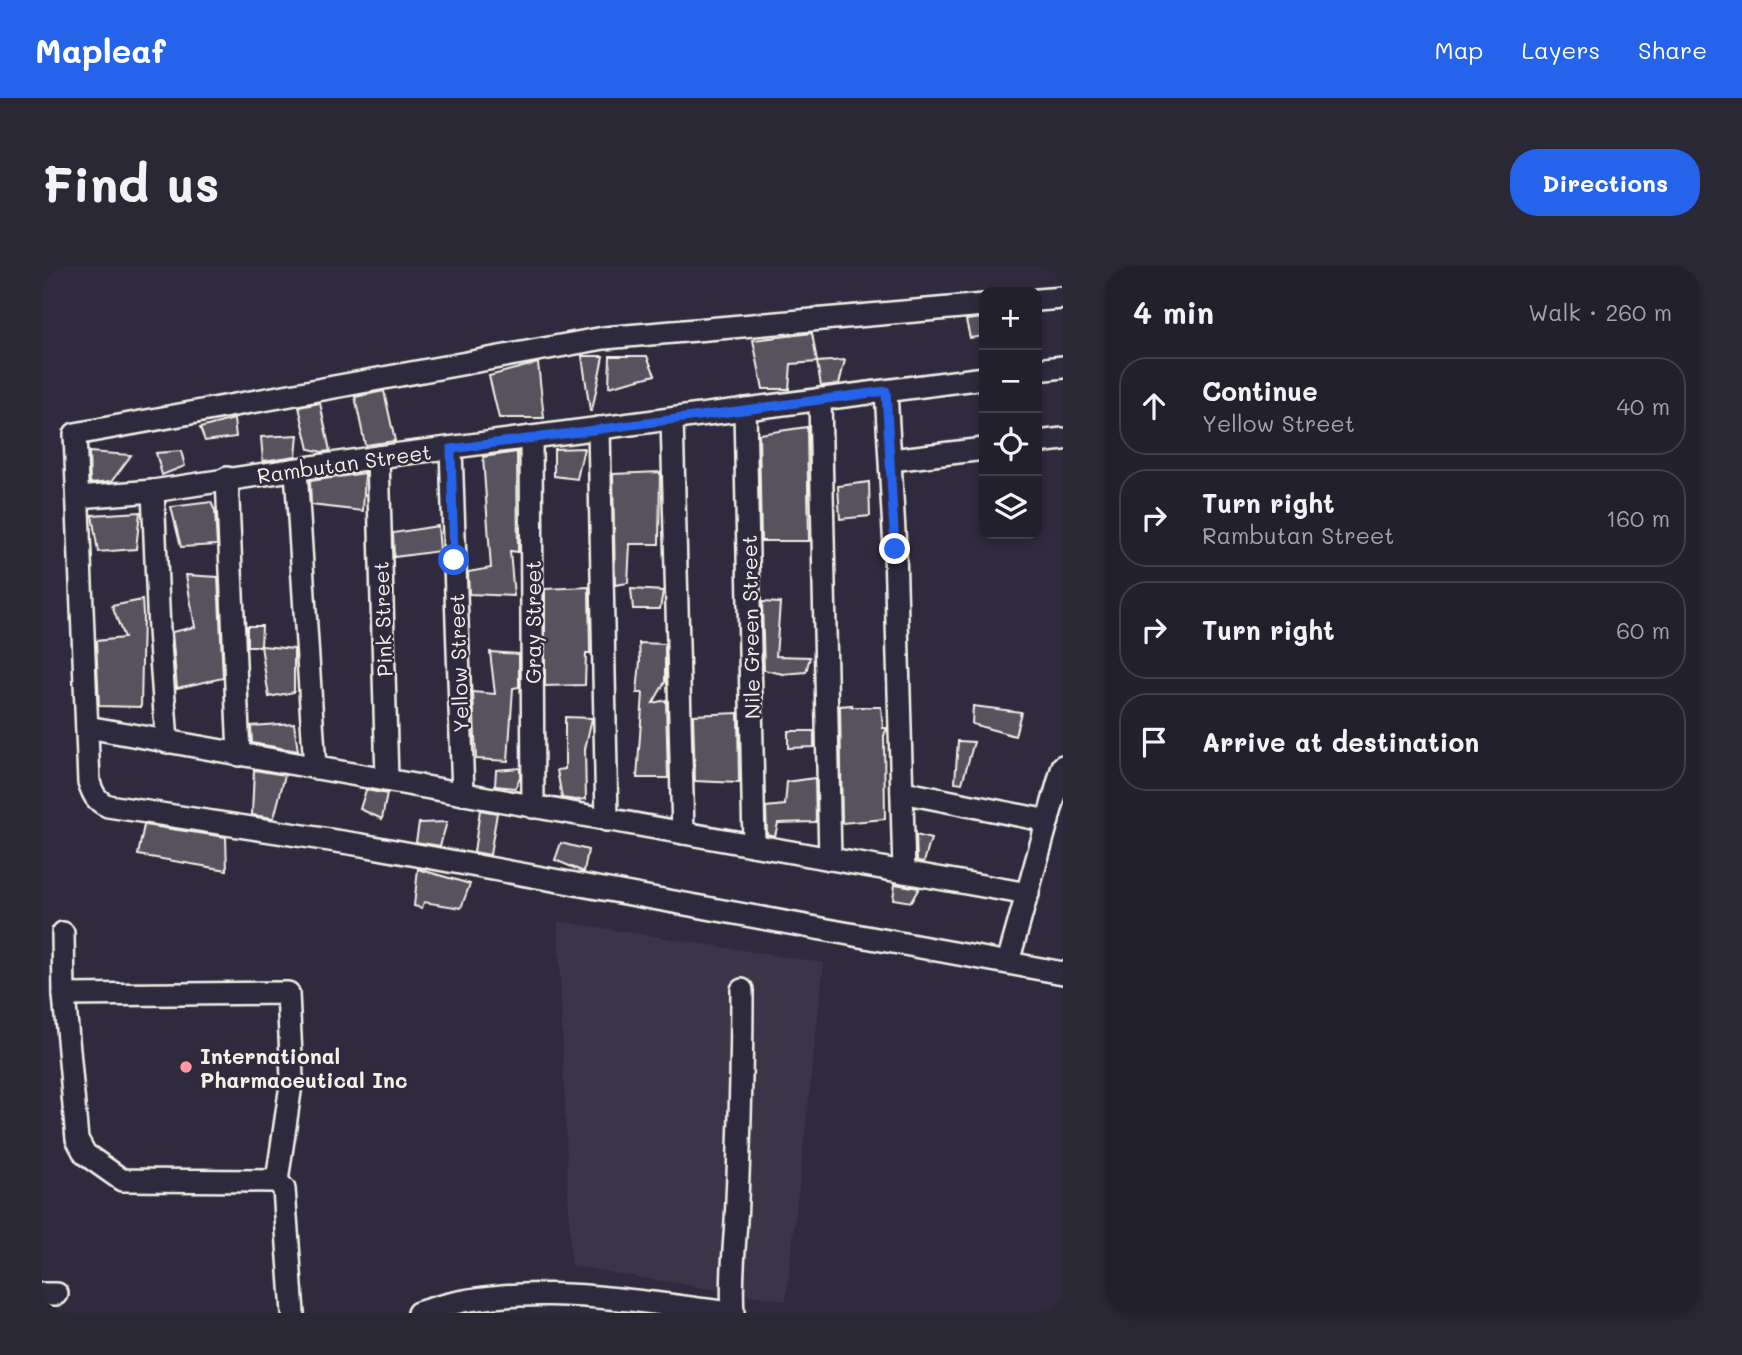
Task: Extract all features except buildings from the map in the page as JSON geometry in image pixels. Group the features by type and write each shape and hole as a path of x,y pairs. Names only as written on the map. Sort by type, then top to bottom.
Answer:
{"street":[{"path":"1042,300 1063,298"},
{"path":"979,305 604,338 75,434 89,782 93,795 108,806 362,845 1063,973"},
{"path":"1042,369 1063,367"},
{"name":"Rambutan Street","path":"78,498 152,491 378,457 979,379"},
{"path":"886,391 891,460 904,872"},
{"path":"820,399 830,859"},
{"name":"Nile Green Street","path":"745,409 754,845"},
{"path":"672,419 683,833"},
{"path":"599,428 607,820"},
{"name":"Gray Street","path":"531,437 533,807"},
{"path":"1042,441 1063,439"},
{"name":"Yellow Street","path":"451,449 463,794"},
{"path":"891,460 979,450"},
{"name":"Pink Street","path":"378,457 387,780"},
{"path":"296,470 315,768"},
{"path":"227,478 239,755"},
{"path":"152,491 167,742"},
{"path":"87,727 1028,894"},
{"path":"1008,962 1063,766"},
{"path":"902,792 1048,821"},
{"path":"63,933 65,995 77,1139 85,1154 122,1180 277,1181 284,1189 293,1313"},
{"path":"418,1313 447,1303 471,1299 538,1294 732,1313 731,1280 737,1217 742,1085 741,990"},
{"path":"65,995 288,993 292,1078 277,1181"}],"shaded area":[{"path":"558,921 824,963 786,1301 571,1266"}],"place":[{"name":"International Pharmaceutical Inc","path":"186,1067"}],"route":[{"path":"454,560 451,449 886,391 895,549"}]}
